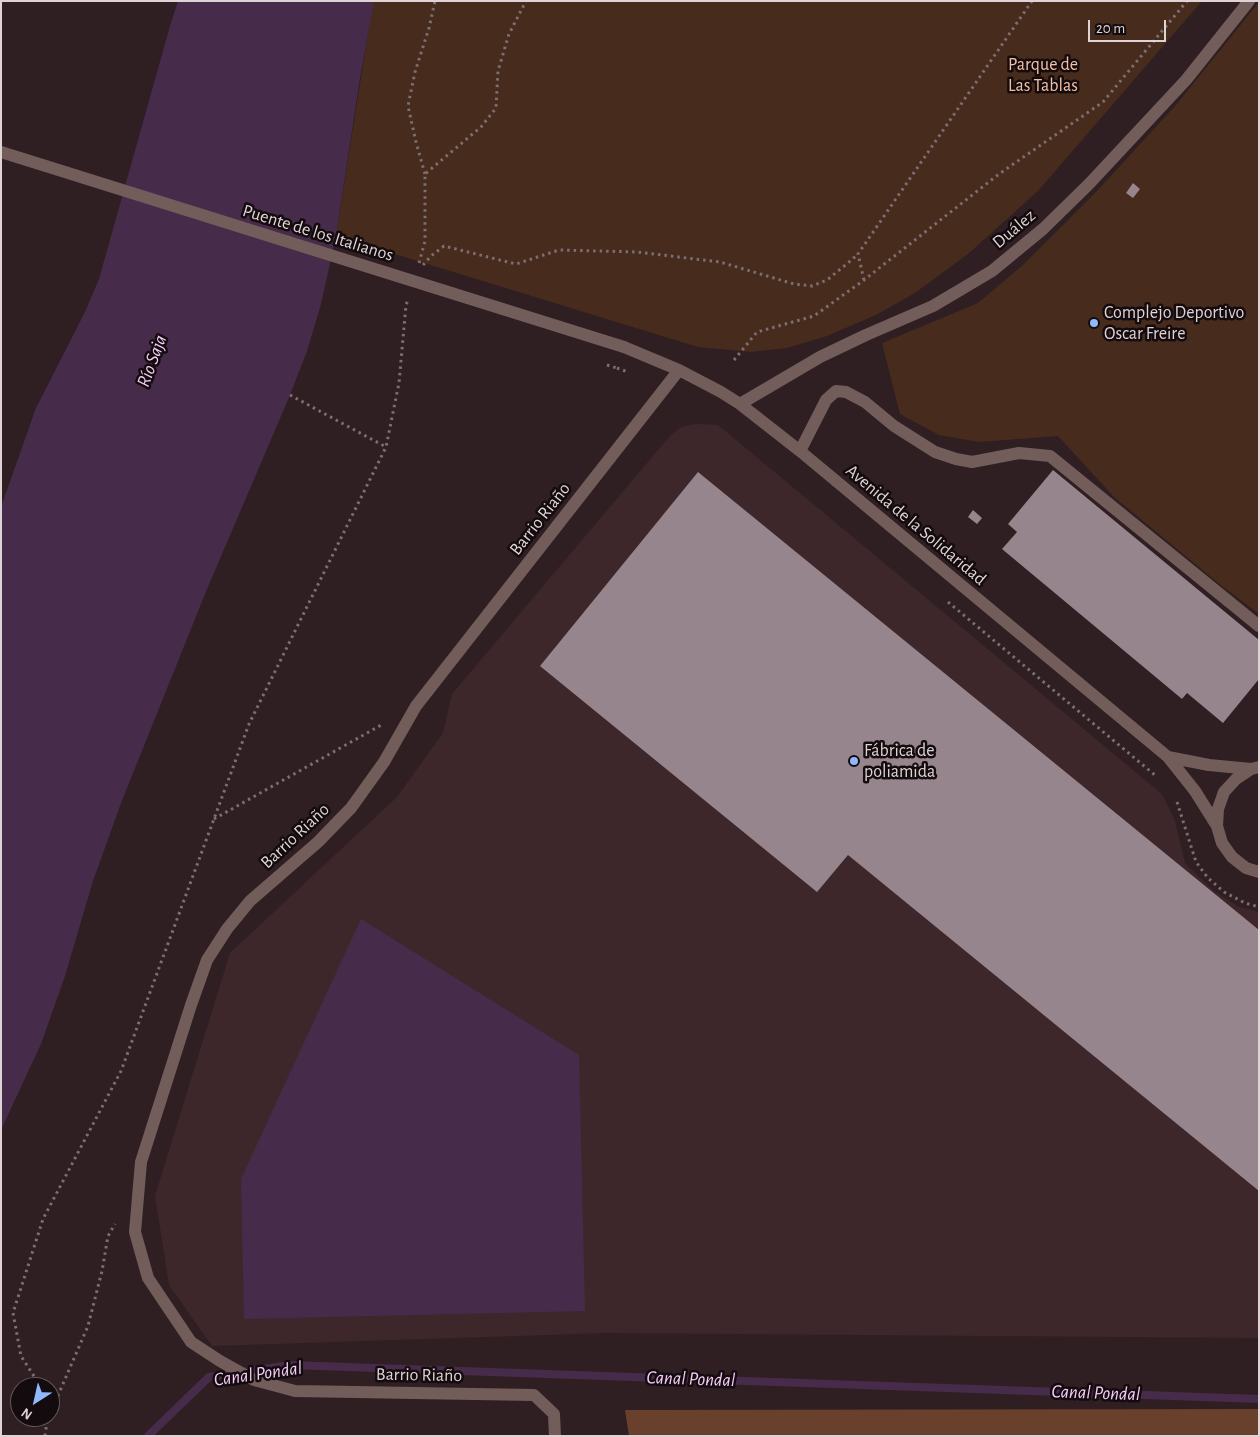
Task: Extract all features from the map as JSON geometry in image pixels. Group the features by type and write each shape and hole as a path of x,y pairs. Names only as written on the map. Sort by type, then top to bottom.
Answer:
{"street":[{"name":"Duález","path":"740,404 820,357 933,306 992,271 1042,229 1089,184 1186,80 1249,1"},
{"name":"Puente de los Italianos","path":"1,152 624,347"},
{"name":"Avenida de la Solidaridad","path":"624,347 680,370 721,392 740,404 800,451 1168,757 1195,791 1217,826 1222,843 1232,858 1246,868 1259,872"},
{"name":"Barrio Riaño","path":"555,1436 554,1414 534,1394 295,1391 254,1380 191,1342 148,1278 135,1232 141,1162 207,960 227,928 250,901 318,842 350,808 384,762 416,706 680,370"},
{"path":"800,451 826,400 836,391 846,392 865,402 894,426 935,452 956,459 972,462 1019,453 1050,456 1259,626"},
{"name":"Avenida de la Solidaridad","path":"1168,757 1209,765 1255,768"},
{"name":"Avenida de la Solidaridad","path":"1217,826 1218,808 1224,792 1236,778 1255,768"}],"path":[{"path":"417,268 425,241 425,174 408,106 415,72 429,28 435,1"},
{"path":"425,174 481,128 496,108 498,71 509,34 526,1"},
{"path":"417,283 421,267 444,246 516,264 559,250 637,252 720,262 802,286 812,286 827,280 858,254 1032,1"},
{"path":"734,360 757,332 814,316 864,280 999,174 1103,102 1187,1"},
{"path":"858,254 864,280"},
{"path":"35,1377 21,1356 13,1313 43,1219 121,1071 248,724 386,447 399,384 406,306 409,296"},
{"path":"290,395 386,447"},
{"path":"942,598 1159,779"},
{"path":"214,819 416,706"},
{"path":"1175,796 1196,862 1208,878 1224,892 1245,903 1259,907"},
{"path":"60,1391 88,1326 102,1272 108,1236 115,1225 137,1220"}],"shaded area":[{"path":"696,424 718,425 1162,794 1175,821 1185,863 1214,891 1237,906 1259,912 1259,1338 606,1333 212,1346 169,1285 155,1196 230,953 397,797 443,733 452,694 669,437 681,427"},
{"path":"1259,1409 1259,1436 629,1436 625,1410"}],"green space":[{"name":"Parque de Las Tablas","path":"373,1 1202,1 1038,191 968,254 915,293 876,315 827,336 787,348 751,352 698,347 336,236"},
{"name":"Complejo Deportivo Oscar Freire","path":"1259,2 1259,614 1114,497 1058,436 979,442 939,435 900,414 882,343 978,303 1024,264 1096,192 1176,105"}],"water":[{"name":"Río Saja","path":"178,1 374,1 360,78 336,236 321,304 307,351 207,589 121,803 93,881 65,976 41,1044 1,1130 1,507 36,408 85,312 99,279"},
{"path":"361,919 579,1055 585,1311 244,1319 241,1179"}],"building":[{"path":"1133,183 1140,189 1133,198 1126,193"},
{"path":"1053,470 1259,640 1259,679 1223,723 1187,693 1182,699 1002,549 1017,532 1008,524"},
{"name":"Fábrica de poliamida","path":"698,472 1259,930 1259,1191 848,855 817,892 540,666"},
{"path":"973,510 982,518 977,524 968,517"}],"waterway":[{"name":"Canal Pondal","path":"148,1436 209,1377 290,1365 1259,1399"}],"place":[{"name":"Complejo Deportivo Oscar Freire","path":"1094,323"},
{"name":"Fábrica de poliamida","path":"854,761"}]}
